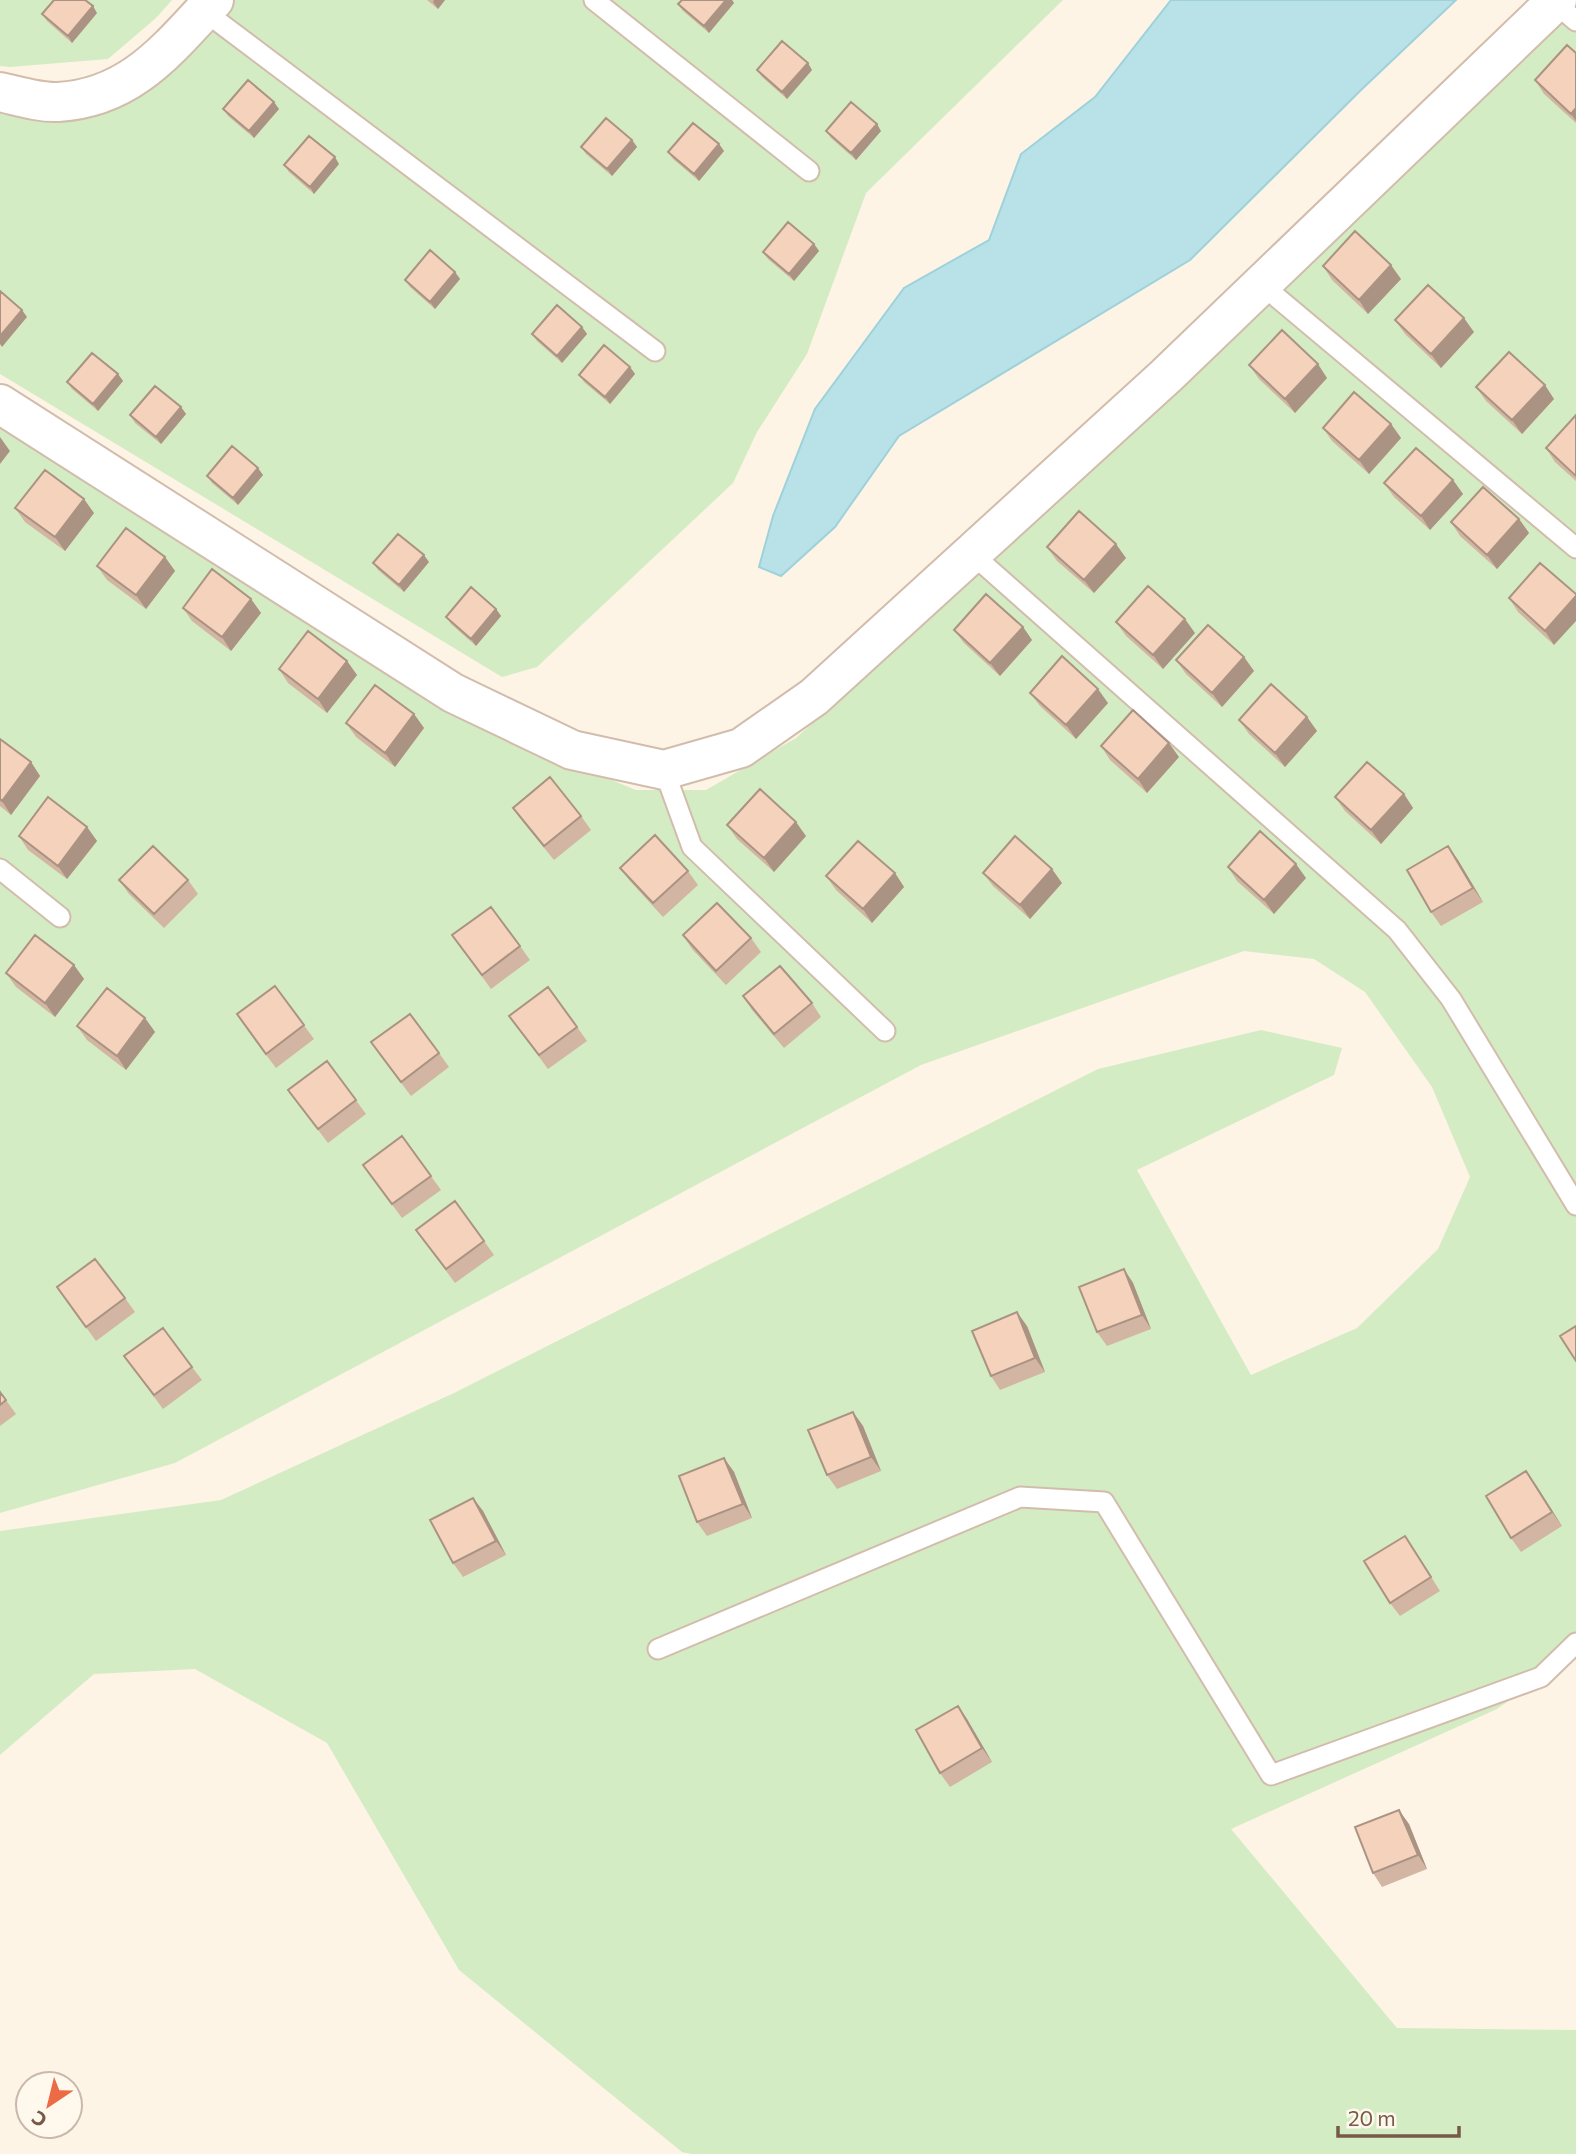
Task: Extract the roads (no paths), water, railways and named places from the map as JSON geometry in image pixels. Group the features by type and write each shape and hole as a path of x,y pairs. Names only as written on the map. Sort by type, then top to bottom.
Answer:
{"street":[{"path":"0,92 56,103 103,95 155,62 209,6"},
{"path":"0,404 453,693 572,750 664,770 741,748 814,697 1166,376 1261,284 1562,8"}],"lane":[{"path":"594,0 809,171"},
{"path":"209,6 655,351"},
{"path":"1261,284 1576,548"},
{"path":"971,554 1397,930 1451,999 1576,1205"},
{"path":"664,770 692,847 885,1031"},
{"path":"0,869 60,917"},
{"path":"658,1649 1020,1497 1104,1502 1271,1775 1541,1677 1576,1643"}],"water":[{"path":"1171,0 1456,0 1190,260 899,436 835,527 781,576 759,567 773,516 815,409 904,288 989,240 1021,154 1095,97"}]}
